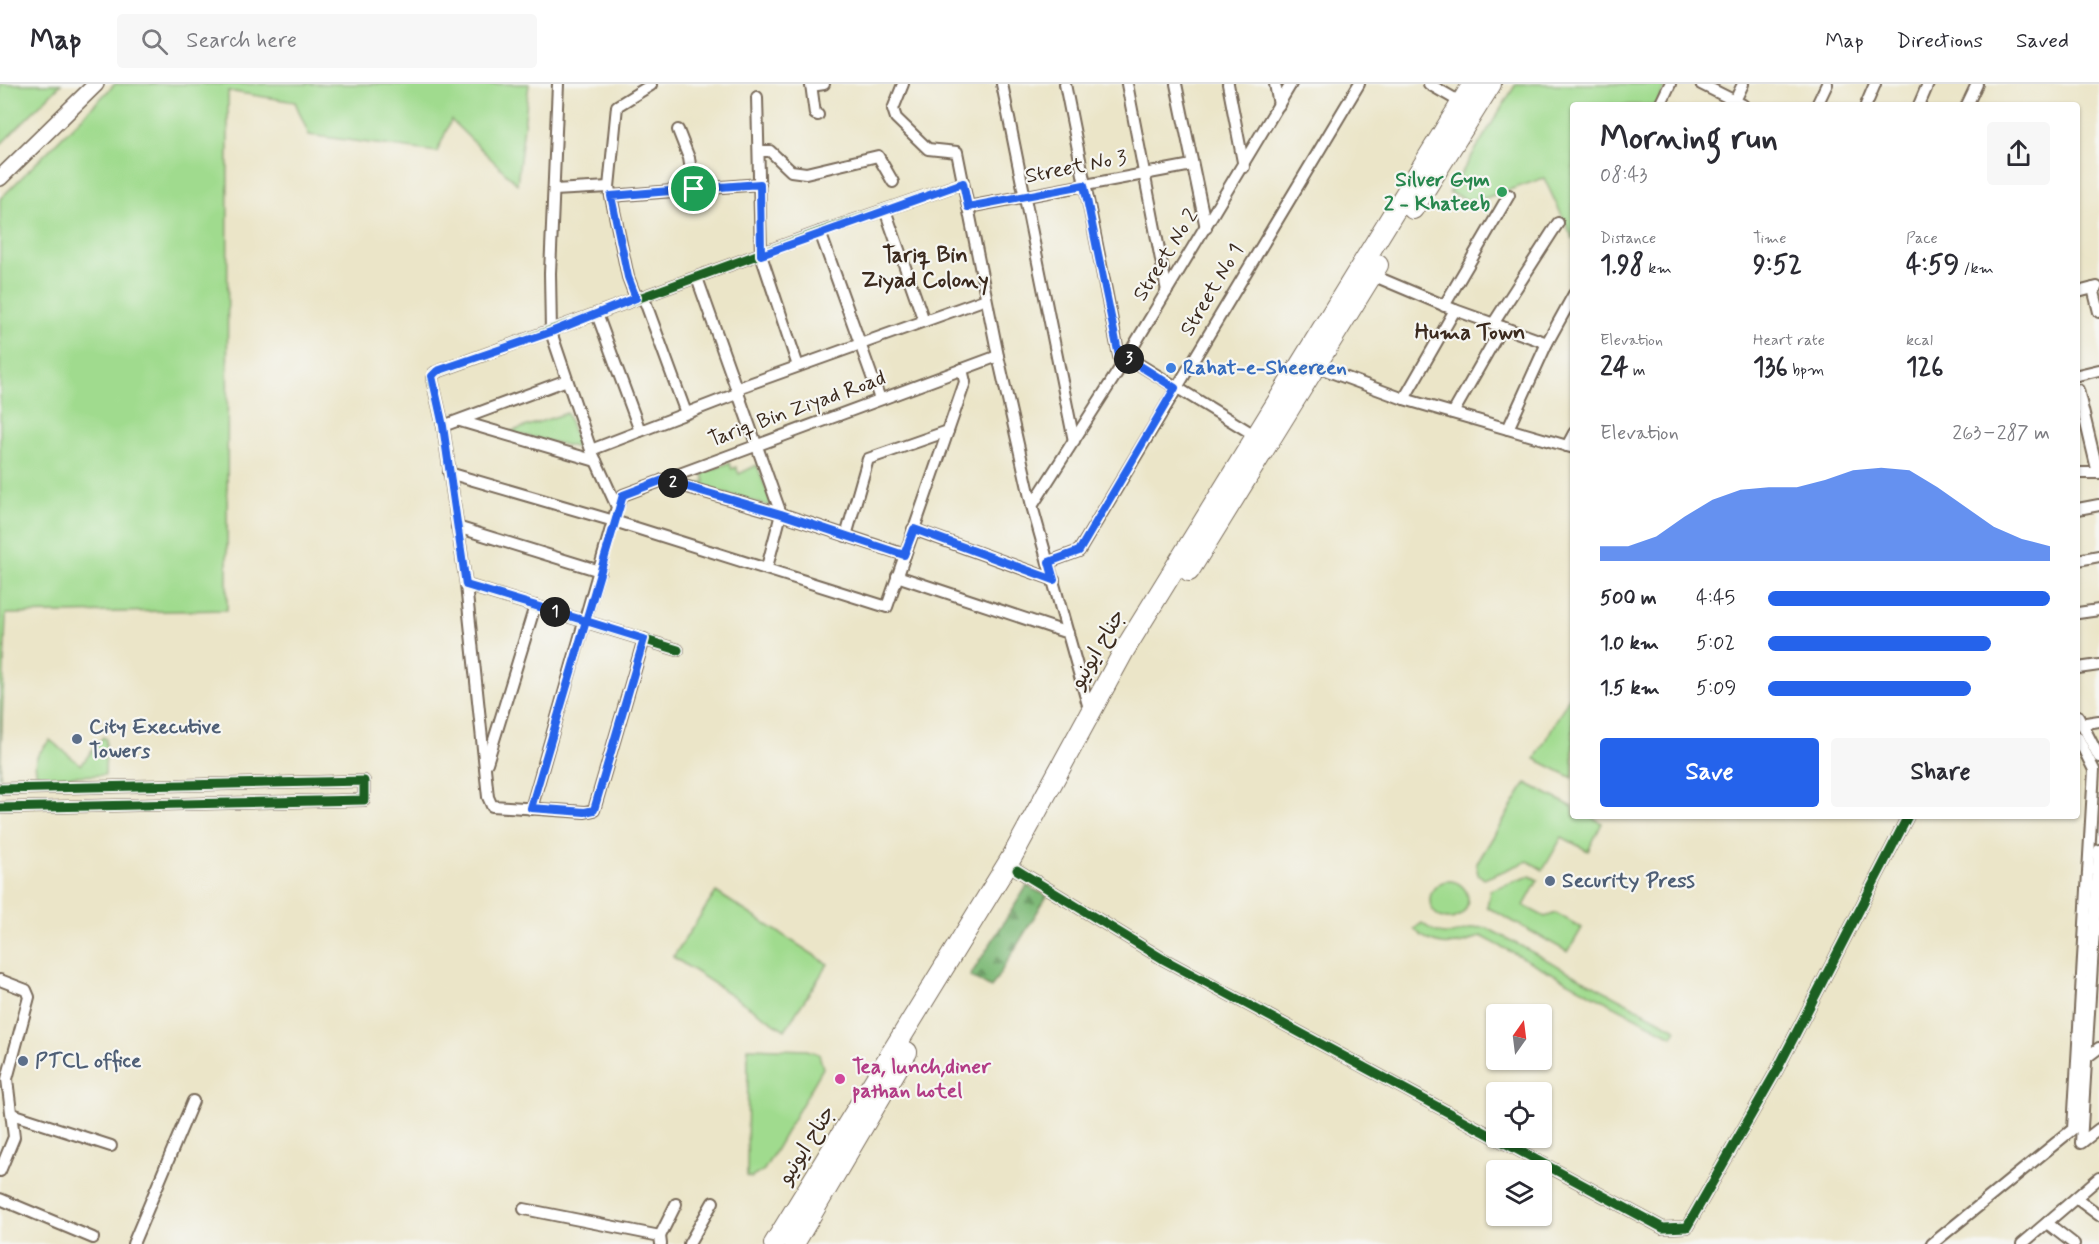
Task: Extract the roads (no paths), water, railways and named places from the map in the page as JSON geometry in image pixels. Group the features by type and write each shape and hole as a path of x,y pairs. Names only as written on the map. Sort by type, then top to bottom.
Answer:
{"highway":[{"name":"جناح ایونیو","path":"774,1244 1013,855 1090,712 1256,436 1473,84"},
{"name":"جناح ایونیو","path":"795,1244 1050,815 1141,648 1491,84"}],"main road":[{"path":"0,178 96,84"}],"street":[{"path":"531,808 618,507 591,450 551,332 558,84"},
{"path":"818,115 815,114 811,85 824,84"},
{"path":"903,84 893,109 896,118 928,149 957,152 998,356 1032,506 1090,712"},
{"path":"1002,84 1074,441"},
{"path":"1065,84 1084,185 1124,362 1175,388 1256,436"},
{"path":"1127,84 1167,291"},
{"path":"1176,84 1206,228"},
{"path":"1228,84 1244,167"},
{"path":"1275,84 1279,105"},
{"name":"Street No 2","path":"1032,506 1244,167 1291,84"},
{"name":"Street No 1","path":"1049,562 1079,551 1359,84"},
{"path":"1429,84 1462,103"},
{"path":"1661,102 1670,84"},
{"path":"1701,84 1733,102"},
{"path":"1738,102 1743,84"},
{"path":"1818,102 1827,84"},
{"path":"1867,102 1875,84"},
{"path":"1920,102 1928,84"},
{"path":"1968,102 1977,84"},
{"path":"651,85 617,106 610,192 628,277 640,297 686,413"},
{"path":"757,97 761,255 798,366"},
{"path":"678,130 689,158 694,189"},
{"path":"759,151 770,151 791,171 806,173 878,156 893,182"},
{"name":"Street No 3","path":"968,207 1192,165"},
{"path":"644,639 594,810 585,812 492,806 488,797 466,585 443,426 432,379 434,373 819,232 963,183"},
{"path":"554,190 610,192 760,184"},
{"path":"1444,306 1509,195"},
{"path":"885,210 924,321"},
{"path":"1453,413 1498,326 1558,222"},
{"path":"819,232 880,399"},
{"path":"1372,275 1444,306 1547,343"},
{"path":"697,278 781,514 767,567"},
{"path":"2080,291 2096,287 2099,312"},
{"path":"591,450 798,366 986,299"},
{"path":"1508,429 1547,343 1570,301"},
{"path":"1404,399 1455,310"},
{"path":"597,314 640,431"},
{"name":"Tariq Bin Ziyad Road","path":"618,507 623,495 998,356"},
{"path":"1317,367 1404,399 1570,447"},
{"path":"449,473 767,567 887,607 965,382 962,369"},
{"path":"2080,375 2099,370"},
{"path":"443,426 567,380"},
{"path":"2080,398 2099,473 2080,473"},
{"path":"460,421 596,461"},
{"path":"846,536 868,459 948,431"},
{"path":"663,480 781,514 904,555"},
{"path":"2080,509 2099,505"},
{"path":"457,527 600,571"},
{"path":"914,529 1054,580"},
{"path":"2080,560 2099,556"},
{"path":"897,576 1068,633"},
{"path":"466,585 678,650"},
{"path":"485,770 535,606"},
{"path":"2080,614 2099,610"},
{"path":"2080,668 2099,665"},
{"path":"2080,720 2099,721"},
{"path":"2080,722 2099,757"},
{"path":"1932,1244 2073,1129 2094,770 2080,742"},
{"path":"0,789 363,781 364,800 0,808"},
{"path":"216,784 217,802"},
{"path":"1017,870 1174,965 1663,1228 1677,1230 1687,1227 1777,1070 1906,819"},
{"path":"2099,850 2096,967 2081,1143 2099,1129"},
{"path":"0,980 29,993 3,1078 12,1114 14,1137 0,1171"},
{"path":"2087,1057 2099,1048"},
{"path":"133,1244 193,1101"},
{"path":"12,1114 111,1146"},
{"path":"2022,1244 2099,1178"},
{"path":"2076,1198 2099,1214"},
{"path":"0,1199 93,1238"},
{"path":"689,1244 713,1202"},
{"path":"524,1209 661,1240 676,1204"},
{"path":"2047,1223 2074,1244"}],"place":[{"name":"Silver Gym 2 - Khateeb","path":"1502,192"},
{"name":"Rahat-e-Sheereen","path":"1171,368"},
{"name":"City Executive Towers","path":"77,739"},
{"name":"Security Press","path":"1550,881"},
{"name":"PTCL office","path":"23,1061"},
{"name":"Tea, lunch,diner pathan hotel","path":"840,1079"}],"district":[{"name":"Tariq Bin Ziyad Colony","path":"925,268"},
{"name":"Huma Town","path":"1470,333"}]}
